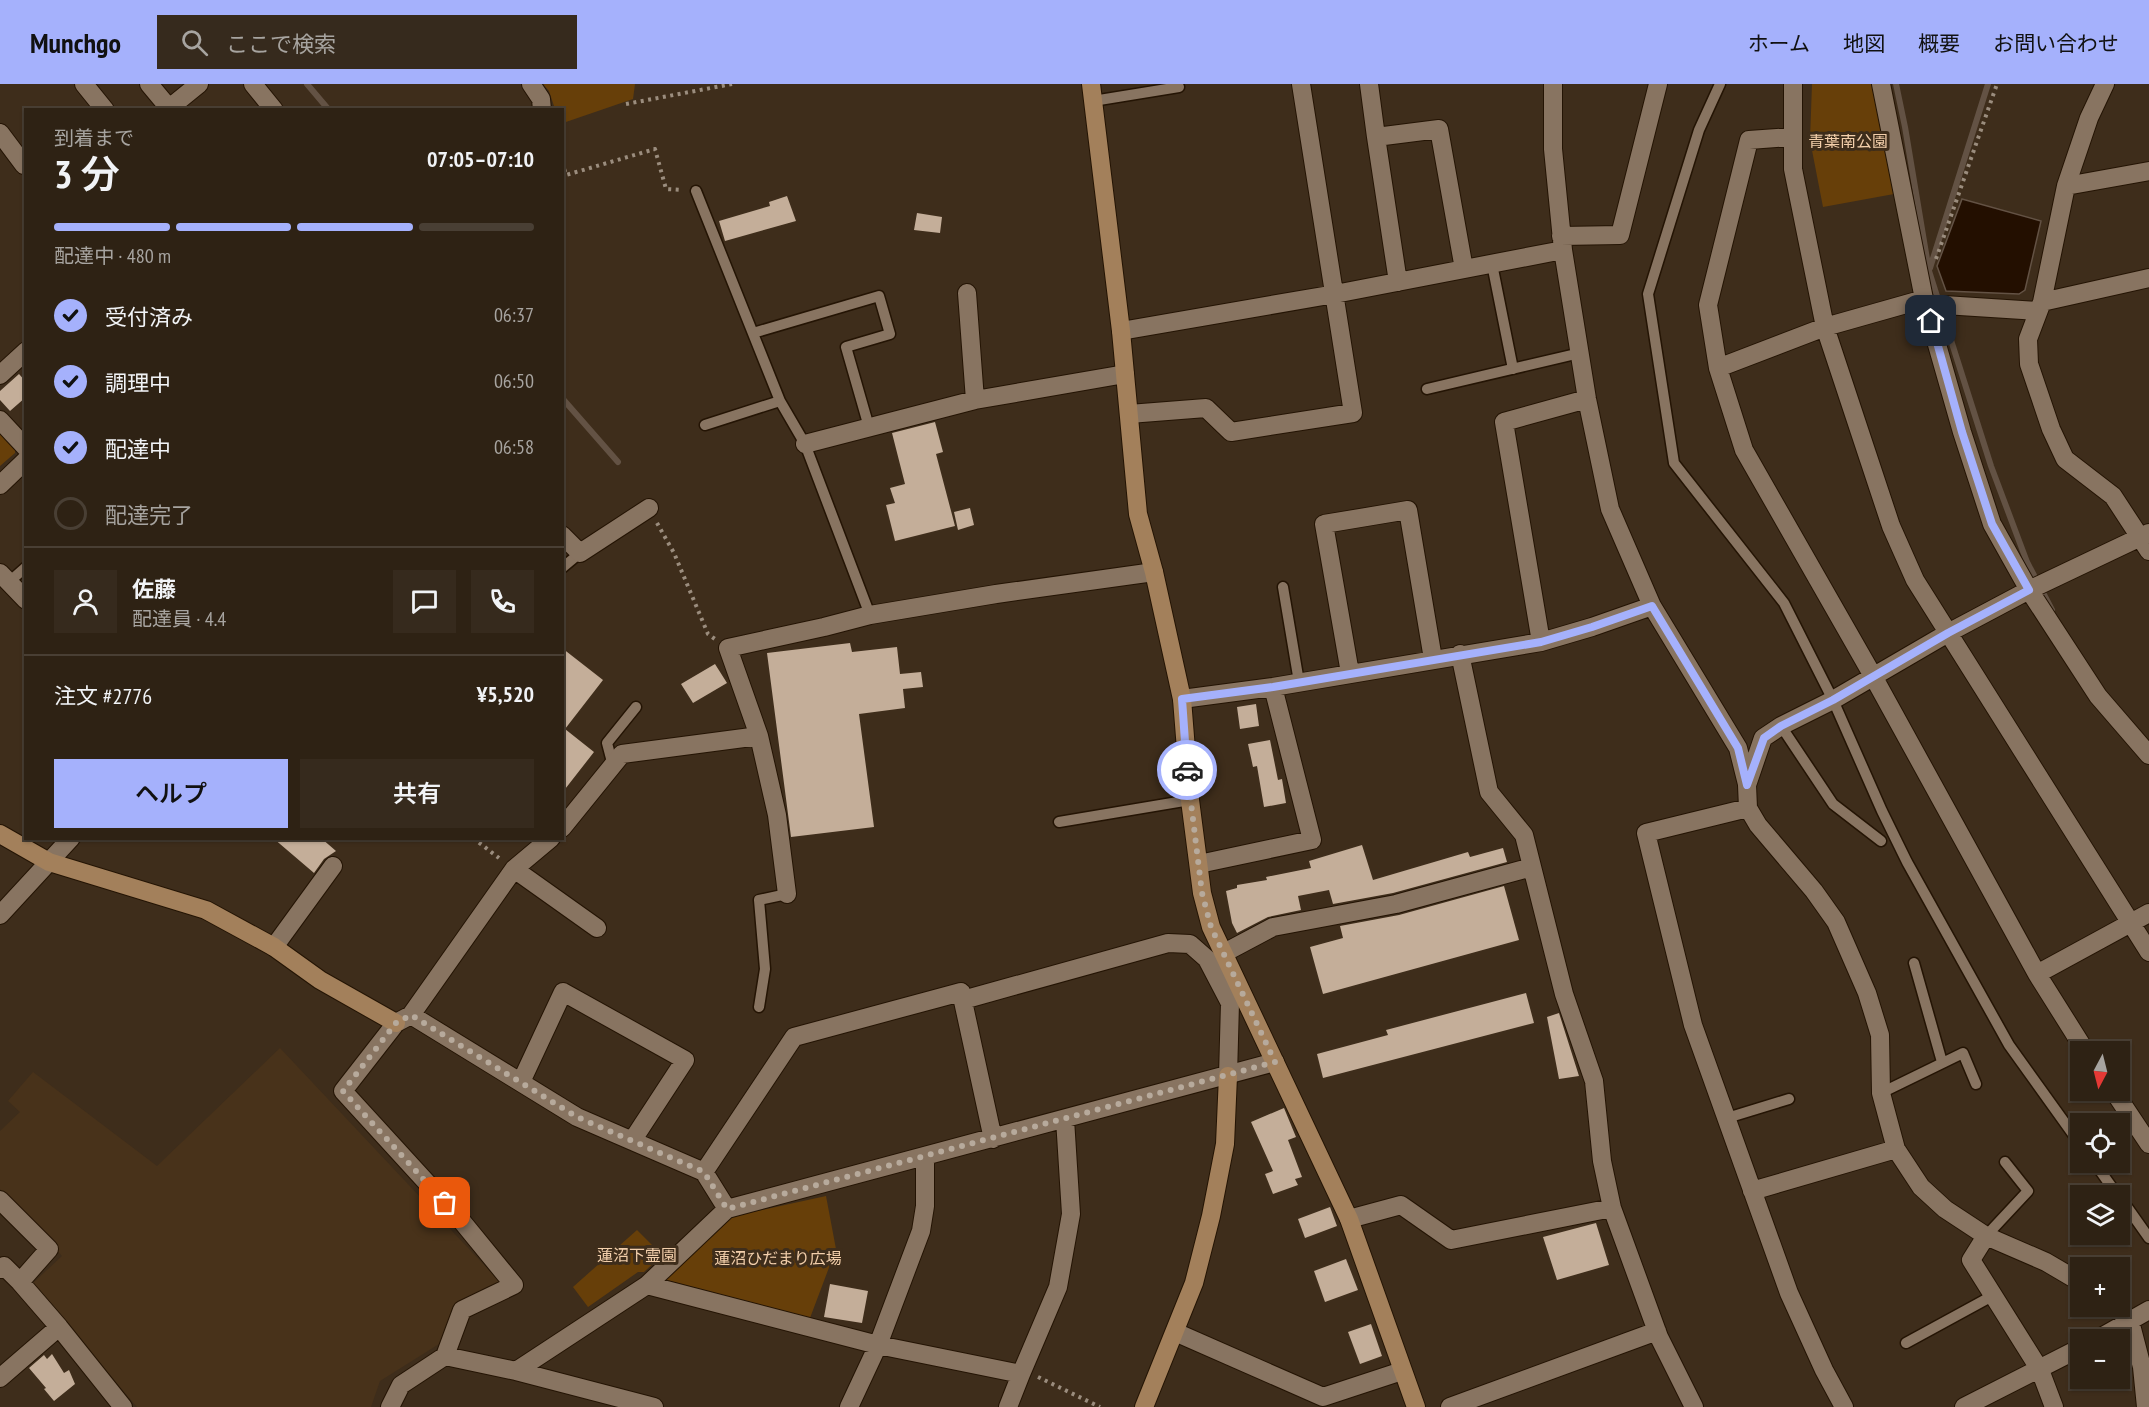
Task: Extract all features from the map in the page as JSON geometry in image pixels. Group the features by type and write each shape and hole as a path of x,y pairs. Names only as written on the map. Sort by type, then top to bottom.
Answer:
{"street":[{"path":"84,84 103,108"},
{"path":"149,84 167,108"},
{"path":"169,108 199,84"},
{"path":"253,84 272,108"},
{"path":"531,84 541,99 542,108"},
{"path":"1129,414 1206,408 1231,432 1353,413 1301,84"},
{"path":"1369,84 1398,282"},
{"path":"1552,84 1552,149 1562,243 1587,399 1610,509 1652,606 1738,748 1747,785 1748,808 1758,825 1814,891 1836,922 1868,993 1880,1035 1881,1093 1896,1149 1921,1187 1945,1209 1986,1236 2046,1262 2070,1276"},
{"path":"1121,332 1492,264 1562,243 1620,235 1659,84"},
{"path":"1793,84 1793,169 1826,327 1892,526 1915,579 2149,952"},
{"path":"1881,84 1924,299 1962,432 1992,524 2029,590 2098,696 2149,755"},
{"path":"1747,785 1764,738 1781,726 1833,700 1948,633 2029,590 2146,540 2114,496 2066,459 2051,429 2028,364 2028,339 2040,306 2066,186 2089,118 2105,84"},
{"path":"1092,93 1121,332 1138,514 1154,572 1182,699 1190,800 1202,893 1211,927 1349,1219 1416,1407"},
{"path":"1376,137 1439,129 1464,269"},
{"path":"0,133 24,165"},
{"path":"1792,137 1749,140 1708,305 1718,368 1744,450 2037,974 2079,1041"},
{"path":"2066,186 2149,171"},
{"path":"1944,305 2040,306 2149,278"},
{"path":"967,293 975,400"},
{"path":"1718,368 1826,327 1924,299"},
{"path":"0,375 24,353"},
{"path":"805,444 975,400 1125,374"},
{"path":"1541,642 1504,422 1587,399"},
{"path":"0,420 24,446"},
{"path":"0,485 24,462"},
{"path":"564,537 580,553 649,508"},
{"path":"1350,673 1324,524 1408,510 1433,659"},
{"path":"787,894 777,815 759,736 728,648 870,615 1154,572"},
{"path":"4,578 24,598"},
{"path":"1182,699 1273,687 1541,642 1652,606"},
{"path":"1461,654 1489,792 1524,835 1564,994 1594,1081 1602,1161 1612,1208 1657,1331 1694,1407"},
{"path":"1199,864 1312,840 1273,687"},
{"path":"564,826 622,754 759,736"},
{"path":"1748,808 1646,833 1693,1025 1789,1293 1824,1371 1844,1407"},
{"path":"0,834 49,862 206,910 274,947 320,980 403,1019 520,1082 577,1117 704,1172 727,1209"},
{"path":"0,915 69,840"},
{"path":"390,1407 401,1385 445,1356 462,1310 514,1285 460,1219 343,1091 403,1019 514,870 549,840"},
{"path":"274,947 333,866"},
{"path":"1224,953 1273,927 1396,904 1532,867"},
{"path":"514,870 597,928"},
{"path":"2037,974 2149,913"},
{"path":"963,1000 1168,943 1190,944 1207,959 1230,1003 1225,1144 1212,1216 1194,1283 1144,1407"},
{"path":"520,1082 563,992 685,1060 632,1141"},
{"path":"704,1172 794,1037 961,992 993,1139"},
{"path":"516,1371 647,1286 727,1209 1275,1062"},
{"path":"2120,1101 2149,1144"},
{"path":"1008,1407 1058,1287 1071,1214 1065,1119"},
{"path":"1752,1191 1896,1149"},
{"path":"849,1407 878,1345 921,1231 926,1206 925,1156"},
{"path":"0,1200 49,1249 20,1282"},
{"path":"1349,1219 1401,1205 1450,1240 1612,1208"},
{"path":"1986,1236 1971,1260 2040,1370 2054,1407"},
{"path":"0,1269 4,1266 20,1282 123,1407"},
{"path":"647,1286 878,1345 1021,1372"},
{"path":"2116,1329 2149,1310"},
{"path":"2126,1317 2130,1321 2142,1367 2146,1407"},
{"path":"0,1378 59,1327"},
{"path":"1450,1407 1657,1331"},
{"path":"1175,1332 1323,1397 1402,1371"},
{"path":"1964,1407 2070,1354"},
{"path":"445,1356 516,1371 654,1407"}],"lane":[{"path":"1720,84 1699,130 1648,294 1674,463 1784,603 1833,700 1907,862 2009,1045 2070,1130"},
{"path":"1092,93 1179,87"},
{"path":"696,190 780,401 805,444 870,615"},
{"path":"1492,264 1513,369"},
{"path":"753,333 879,296 890,334 846,347 869,427"},
{"path":"1427,389 1580,352"},
{"path":"705,425 780,401"},
{"path":"564,566 580,553"},
{"path":"4,578 24,568"},
{"path":"1283,587 1299,682"},
{"path":"613,766 607,743 636,707"},
{"path":"1781,726 1833,804 1881,841"},
{"path":"1059,822 1190,800"},
{"path":"759,1007 765,969 759,900 787,894"},
{"path":"1914,963 1942,1062"},
{"path":"1881,1093 1962,1053 1976,1084"},
{"path":"1726,1118 1789,1099"},
{"path":"1986,1236 2028,1191 2005,1162"},
{"path":"2130,1211 2149,1238"},
{"path":"1906,1343 1994,1295"}],"path":[{"path":"626,104 732,84"},
{"path":"1932,269 1997,84"},
{"path":"564,168 566,175 655,148 666,189 696,190"},
{"path":"649,508 674,553 708,634 728,648"},
{"path":"476,840 514,870"},
{"path":"1021,1372 1100,1407"}],"shaded area":[{"path":"1962,199 2041,221 2025,290 2019,294 1946,291 1937,266"},
{"path":"280,1048 501,1283 458,1305 439,1344 380,1381 371,1407 137,1407 32,1284 62,1256 0,1189 0,1131 20,1112 8,1101 33,1072 157,1166"}],"green space":[{"path":"543,84 635,84 633,99 564,123 564,108 555,108 549,91"},
{"name":"青葉南公園","path":"1812,84 1874,84 1894,194 1823,207 1810,140"},
{"path":"0,429 15,445 15,453 0,466"},
{"name":"蓮沼ひだまり広場","path":"826,1196 836,1249 810,1318 666,1280 721,1219"},
{"name":"蓮沼下霊園","path":"637,1230 662,1255 644,1272 638,1272 588,1307 573,1287"}],"building":[{"path":"787,196 796,221 725,241 719,221 770,206 769,202"},
{"path":"917,213 942,217 940,233 914,230"},
{"path":"19,374 24,380 24,399 10,411 0,400 0,391"},
{"path":"935,422 943,452 936,454 955,526 895,541 886,505 895,503 890,488 905,484 892,433"},
{"path":"970,508 974,525 958,530 954,512"},
{"path":"850,643 852,652 897,647 900,674 921,672 923,687 903,689 905,708 859,714 874,827 791,837 767,653"},
{"path":"564,650 603,680 565,729 594,752 564,790"},
{"path":"715,664 727,683 693,703 681,684"},
{"path":"1256,704 1259,726 1240,729 1237,707"},
{"path":"1270,740 1278,780 1282,779 1286,803 1264,807 1257,766 1253,767 1248,744"},
{"path":"275,840 323,840 336,851 324,859 314,873"},
{"path":"1362,845 1373,880 1468,852 1470,857 1503,848 1507,862 1393,893 1333,904 1329,890 1298,896 1301,910 1268,917 1237,933 1232,923 1226,891 1237,888 1237,885 1267,880 1266,877 1311,868 1309,861"},
{"path":"1504,886 1519,940 1323,994 1310,947 1343,938 1340,926 1399,915"},
{"path":"1526,993 1534,1023 1323,1078 1317,1054 1388,1035 1386,1030"},
{"path":"1559,1013 1579,1076 1559,1079 1547,1017"},
{"path":"1284,1108 1296,1137 1288,1140 1302,1177 1295,1179 1298,1185 1273,1194 1265,1174 1273,1171 1251,1122"},
{"path":"1330,1207 1337,1226 1305,1238 1298,1219"},
{"path":"1596,1223 1609,1265 1557,1280 1543,1237"},
{"path":"1346,1259 1358,1290 1325,1302 1314,1271"},
{"path":"830,1284 868,1291 862,1323 824,1317"},
{"path":"1371,1324 1382,1356 1360,1364 1348,1332"},
{"path":"52,1354 64,1373 69,1370 75,1384 54,1401 29,1368 44,1355 47,1359"}],"waterway":[{"path":"307,84 327,108"},
{"path":"1896,84 1929,271 1991,466 2027,562 2052,610"},
{"path":"1930,268 1988,84"},
{"path":"564,400 618,462"}],"way so far":[{"path":"445,1203 343,1091 396,1023 411,1015 577,1117 704,1172 727,1209 1275,1062 1211,927 1202,893 1187,770"}],"route":[{"path":"1187,770 1182,699 1273,687 1541,642 1652,606 1738,748 1747,785 1764,738 1781,726 1833,700 1948,633 2029,590 1992,524 1962,432 1931,321"}]}
